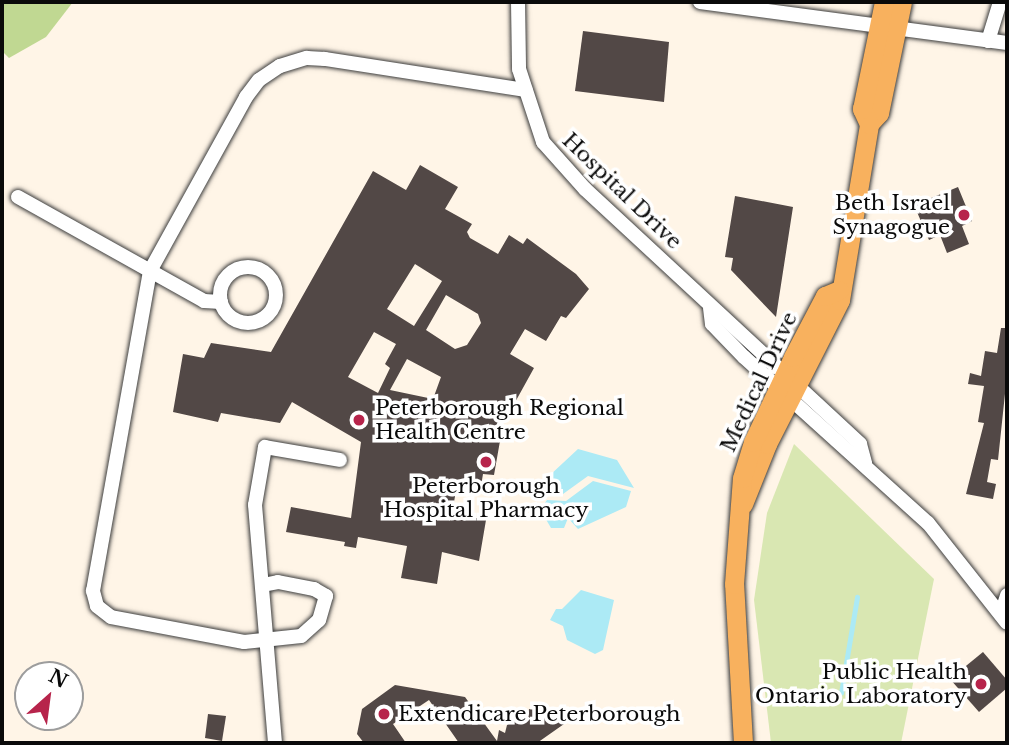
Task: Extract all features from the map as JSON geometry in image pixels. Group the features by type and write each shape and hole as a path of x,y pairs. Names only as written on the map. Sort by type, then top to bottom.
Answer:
{"main road":[{"name":"Medical Drive","path":"743,743 734,584 743,504 788,385 840,300 839,290 869,124 879,113 886,29 884,2"},
{"name":"Medical Drive","path":"886,29 902,2"}],"street":[{"name":"Hospital Drive","path":"518,2 519,69 543,142 584,189 710,308 723,313 788,385 928,523 1004,619"},
{"path":"699,2 748,5 886,29 1007,43"},
{"path":"988,41 1000,2"},
{"path":"263,586 278,582 314,589 326,596 319,620 311,630 301,636 244,642 111,617 97,606 93,591 150,271 246,97 259,80 280,66 326,59 526,90"},
{"path":"18,197 204,301 221,302"},
{"path":"275,743 269,639 255,505 265,447 340,460"},
{"path":"1004,619 1007,595"}],"green space":[{"path":"2,2 73,2 46,37 9,58 2,51"},
{"path":"794,444 934,579 901,743 771,743 754,600 767,513"}],"water":[{"path":"578,449 617,460 634,488 588,476 563,494 544,492 549,476"},
{"path":"593,481 631,491 626,507 578,529 568,518 564,528 551,528 540,509 547,500 566,501"},
{"path":"581,590 614,600 603,650 595,654 567,640 563,626 550,620 556,609 562,609"}],"building":[{"path":"583,31 669,42 664,102 575,91"},
{"path":"420,165 458,187 445,209 472,224 467,232 470,238 498,254 509,235 523,244 527,238 576,274 589,289 566,318 561,316 546,341 525,329 510,354 534,368 503,424 494,475 483,474 481,486 458,480 452,513 486,520 479,561 442,552 437,584 401,578 407,546 358,537 356,548 344,546 345,542 286,532 291,507 351,518 361,442 292,402 280,423 221,413 218,422 173,412 183,354 204,358 211,343 271,352 373,171 406,190","holes":["415,264 442,281 414,326 387,309","446,295 478,314 481,323 467,345 455,349 426,330","374,332 396,344 385,364 390,368 378,393 348,377","407,359 441,377 433,399 390,390"]},
{"path":"958,187 972,221 962,226 969,244 947,253 940,235 929,240 914,205"},
{"path":"735,196 793,207 776,317 731,270 733,258 725,257"},
{"path":"1001,328 1007,328 1007,375 998,460 991,459 987,482 996,484 993,499 966,494 984,423 978,422 984,386 968,384 970,373 981,376 985,351 997,353"},
{"name":"Public Health Ontario Laboratory","path":"983,652 1007,680 1007,688 979,712 950,679"},
{"name":"Extendicare Peterborough","path":"395,685 465,697 497,741 499,730 505,733 507,725 519,717 528,720 529,709 557,712 564,724 537,743 459,743 429,700 393,724 406,743 364,743 357,734 362,709"},
{"path":"208,714 226,716 222,741 205,738"}],"waterway":[{"path":"841,693 857,597"}],"place":[{"name":"Beth Israel Synagogue","path":"964,215"},
{"name":"Peterborough Regional Health Centre","path":"359,420"},
{"name":"Peterborough Hospital Pharmacy","path":"486,462"},
{"name":"Public Health Ontario Laboratory","path":"981,684"},
{"name":"Extendicare Peterborough","path":"384,714"}]}
